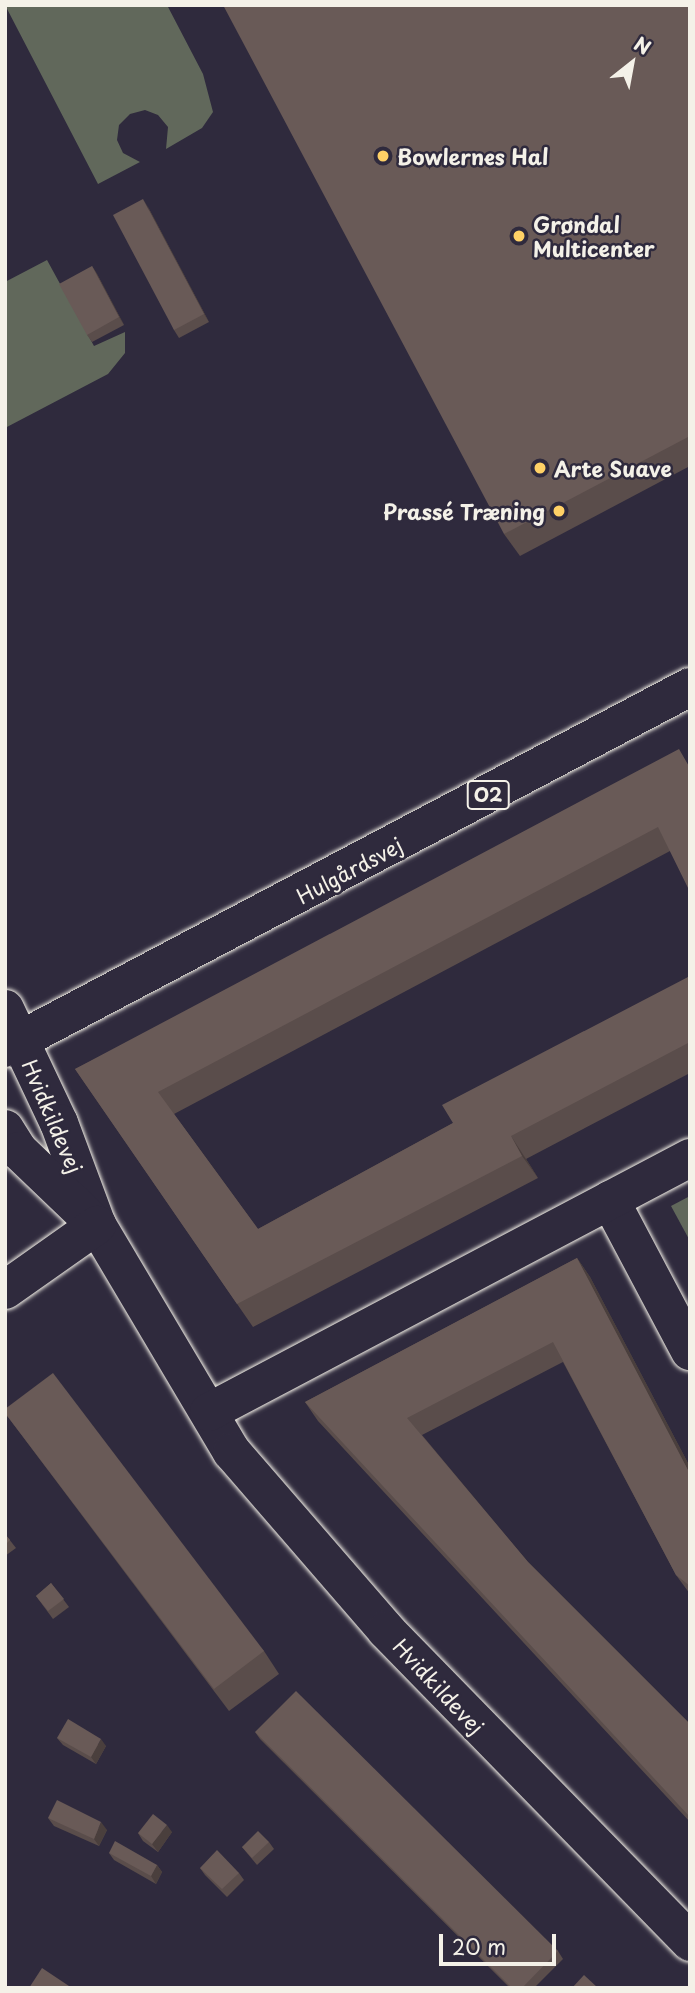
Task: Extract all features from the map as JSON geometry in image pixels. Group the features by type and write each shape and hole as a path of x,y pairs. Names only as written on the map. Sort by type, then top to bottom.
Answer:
{"street":[{"name":"Hulgårdsvej","path":"10,1033 690,687"},
{"name":"Hvidkildevej","path":"10,1033 59,1123 97,1225 232,1452 386,1630 690,1942"},
{"name":"Hvidkildevej","path":"5,1129 19,1151 97,1225"},
{"path":"209,1412 690,1158"},
{"path":"610,1200 690,1351"},
{"path":"5,1290 97,1225"}],"green space":[{"path":"5,5 167,5 203,74 213,112 202,128 166,149 168,127 158,115 145,110 130,114 119,125 117,140 123,153 140,162 98,184"},
{"path":"47,260 94,346 125,332 125,353 108,374 5,428 5,282"},
{"path":"690,1196 690,1241 671,1206"}],"building":[{"name":"Grøndal Multicenter","path":"223,5 690,5 690,436 504,534"},
{"path":"143,199 204,314 174,330 113,215"},
{"path":"92,266 119,317 87,335 59,284"},
{"path":"679,749 690,768 690,892 658,827 158,1092 258,1229 453,1123 442,1105 690,976 690,1042 511,1136 522,1156 237,1304 75,1069"},
{"path":"577,1258 690,1474 690,1586 676,1575 553,1342 407,1418 528,1562 690,1724 690,1817 305,1402"},
{"path":"53,1373 264,1651 214,1689 5,1413 5,1409"},
{"path":"51,1583 64,1599 48,1611 36,1596"},
{"path":"296,1691 558,1951 522,1988 512,1988 255,1732"},
{"path":"68,1719 101,1739 91,1757 57,1738"},
{"path":"57,1800 101,1822 94,1839 48,1818"},
{"path":"153,1814 167,1825 152,1844 138,1833"},
{"path":"258,1831 269,1842 252,1858 242,1847"},
{"path":"115,1841 157,1865 151,1876 109,1853"},
{"path":"217,1850 239,1873 222,1889 200,1868"},
{"path":"42,1968 72,1988 29,1988"},
{"path":"584,1975 598,1988 572,1988"}],"place":[{"name":"Bowlernes Hal","path":"383,156"},
{"name":"Grøndal Multicenter","path":"519,236"},
{"name":"Arte Suave","path":"540,468"},
{"name":"Prassé Træning","path":"559,511"}]}
